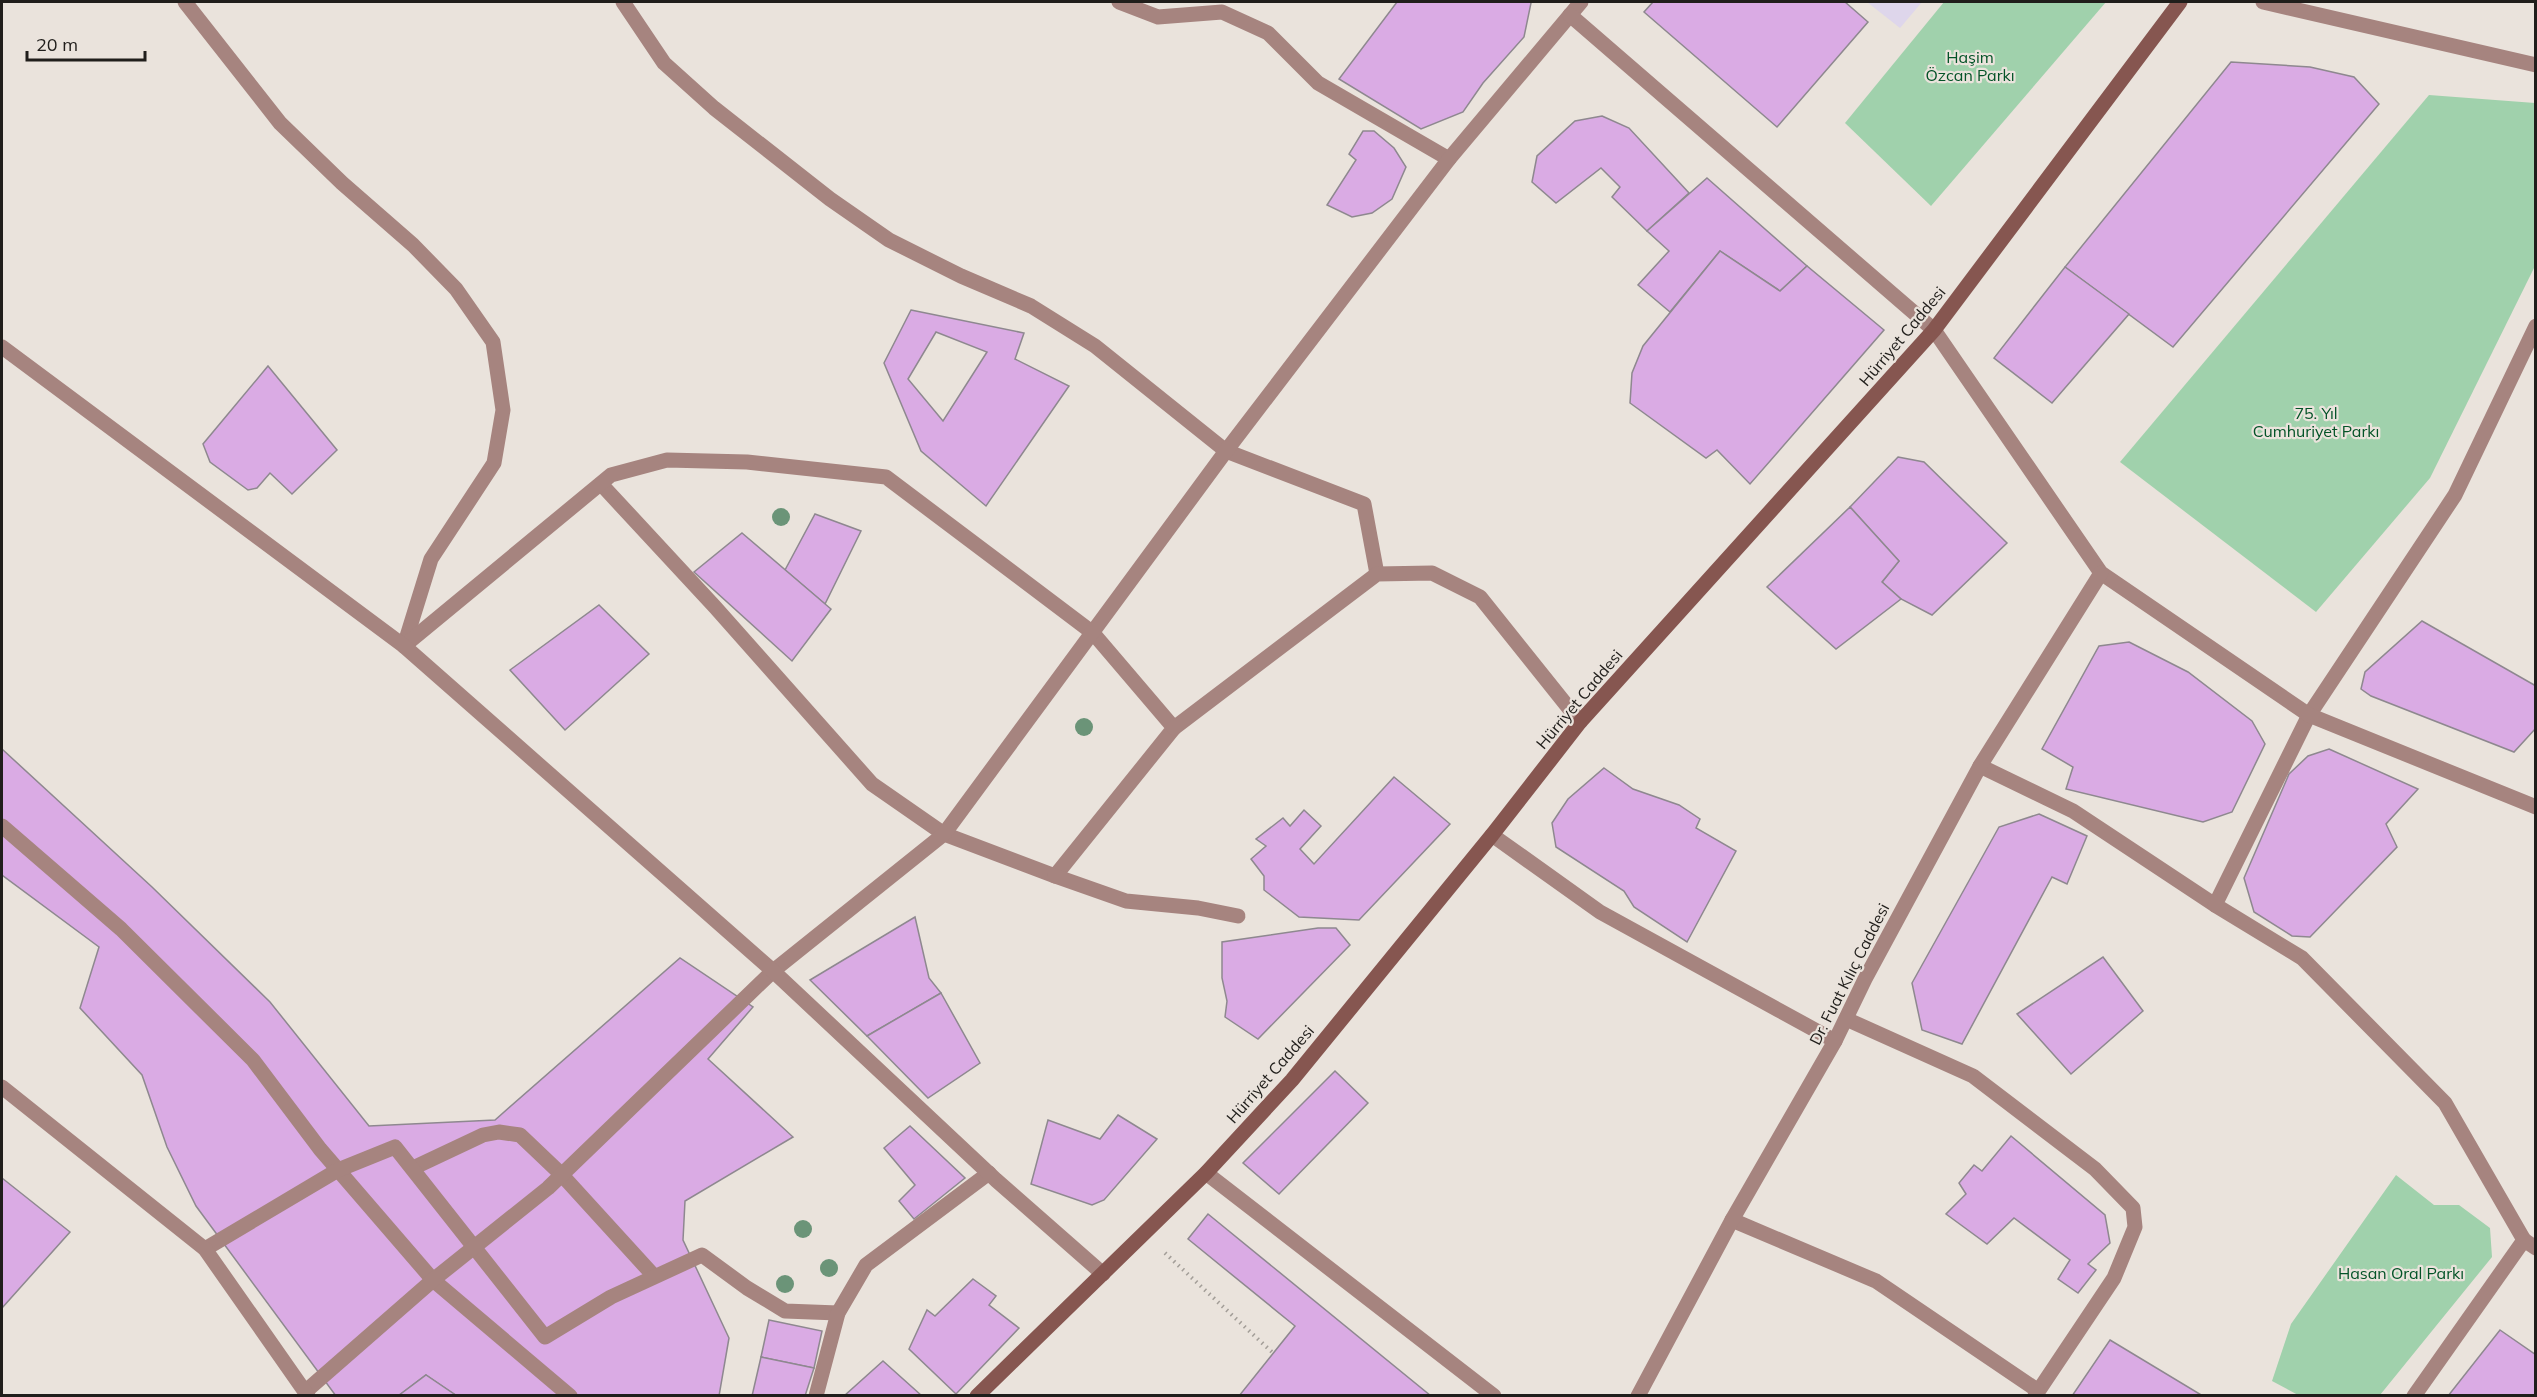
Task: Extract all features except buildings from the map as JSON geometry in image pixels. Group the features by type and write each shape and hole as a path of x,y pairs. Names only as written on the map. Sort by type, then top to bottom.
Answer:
{"main road":[{"name":"Hürriyet Caddesi","path":"977,1395 1206,1173 1292,1080 1492,835 1580,722 1935,330 2180,2"}],"street":[{"path":"185,2 280,123 456,289 494,342 503,410 494,464 431,559 404,646"},
{"path":"623,2 664,63 714,108 830,199 889,240 961,276 1030,306 1095,346 1226,451 1364,504 1377,574"},
{"path":"1119,2 1158,17 1222,12 1268,33 1318,83 1449,159"},
{"path":"2,1087 205,1250 307,1393 433,1280 548,1188 773,971 944,834 1226,451 1449,159 1567,8 1581,2"},
{"path":"2263,2 2535,65"},
{"path":"1567,8 1935,330 2101,573 2309,715 2535,807"},
{"path":"2215,905 2309,715 2456,495 2535,326"},
{"path":"2,347 404,646 773,971 989,1173 1103,1274"},
{"path":"404,646 611,475 667,460 747,462 886,477 1093,633 1174,728"},
{"path":"601,484 715,606 872,784 944,834 1126,901 1198,908 1238,916"},
{"path":"1055,876 1174,728 1377,574 1432,573 1480,597 1580,722"},
{"name":"Dr. Fuat Kılıç Caddesi","path":"1638,1395 1732,1220 1835,1041 1980,766 2101,573"},
{"path":"1980,766 2073,811 2215,905 2302,958 2445,1103 2530,1244 2414,1395"},
{"path":"2,826 121,929 253,1060 338,1170 433,1280 570,1395"},
{"path":"1492,835 1600,912 1835,1041"},
{"path":"1732,1220 1876,1281 2036,1393 2114,1278 2135,1227 2133,1208 2095,1169 1973,1076 1846,1019"},
{"path":"413,1168 483,1135 499,1132 520,1135 561,1174 654,1276"},
{"path":"205,1250 338,1170 395,1147 476,1246 545,1337 611,1297 702,1255 747,1288 785,1311 838,1312"},
{"path":"816,1395 838,1312 866,1265 989,1173"},
{"path":"1206,1173 1494,1395"}],"path":[{"path":"1144,1234 1273,1353"}],"shaded area":[{"path":"1867,2 1922,2 1900,28"}],"green space":[{"name":"Haşim Özcan Parkı","path":"1944,2 2106,2 1931,206 1845,123"},
{"name":"75. Yıl Cumhuriyet Parkı","path":"2429,95 2535,103 2535,266 2430,478 2316,612 2120,462"},
{"name":"Hasan Oral Parkı","path":"2396,1175 2434,1205 2459,1205 2490,1228 2492,1257 2380,1395 2298,1395 2272,1381 2291,1324"}]}
